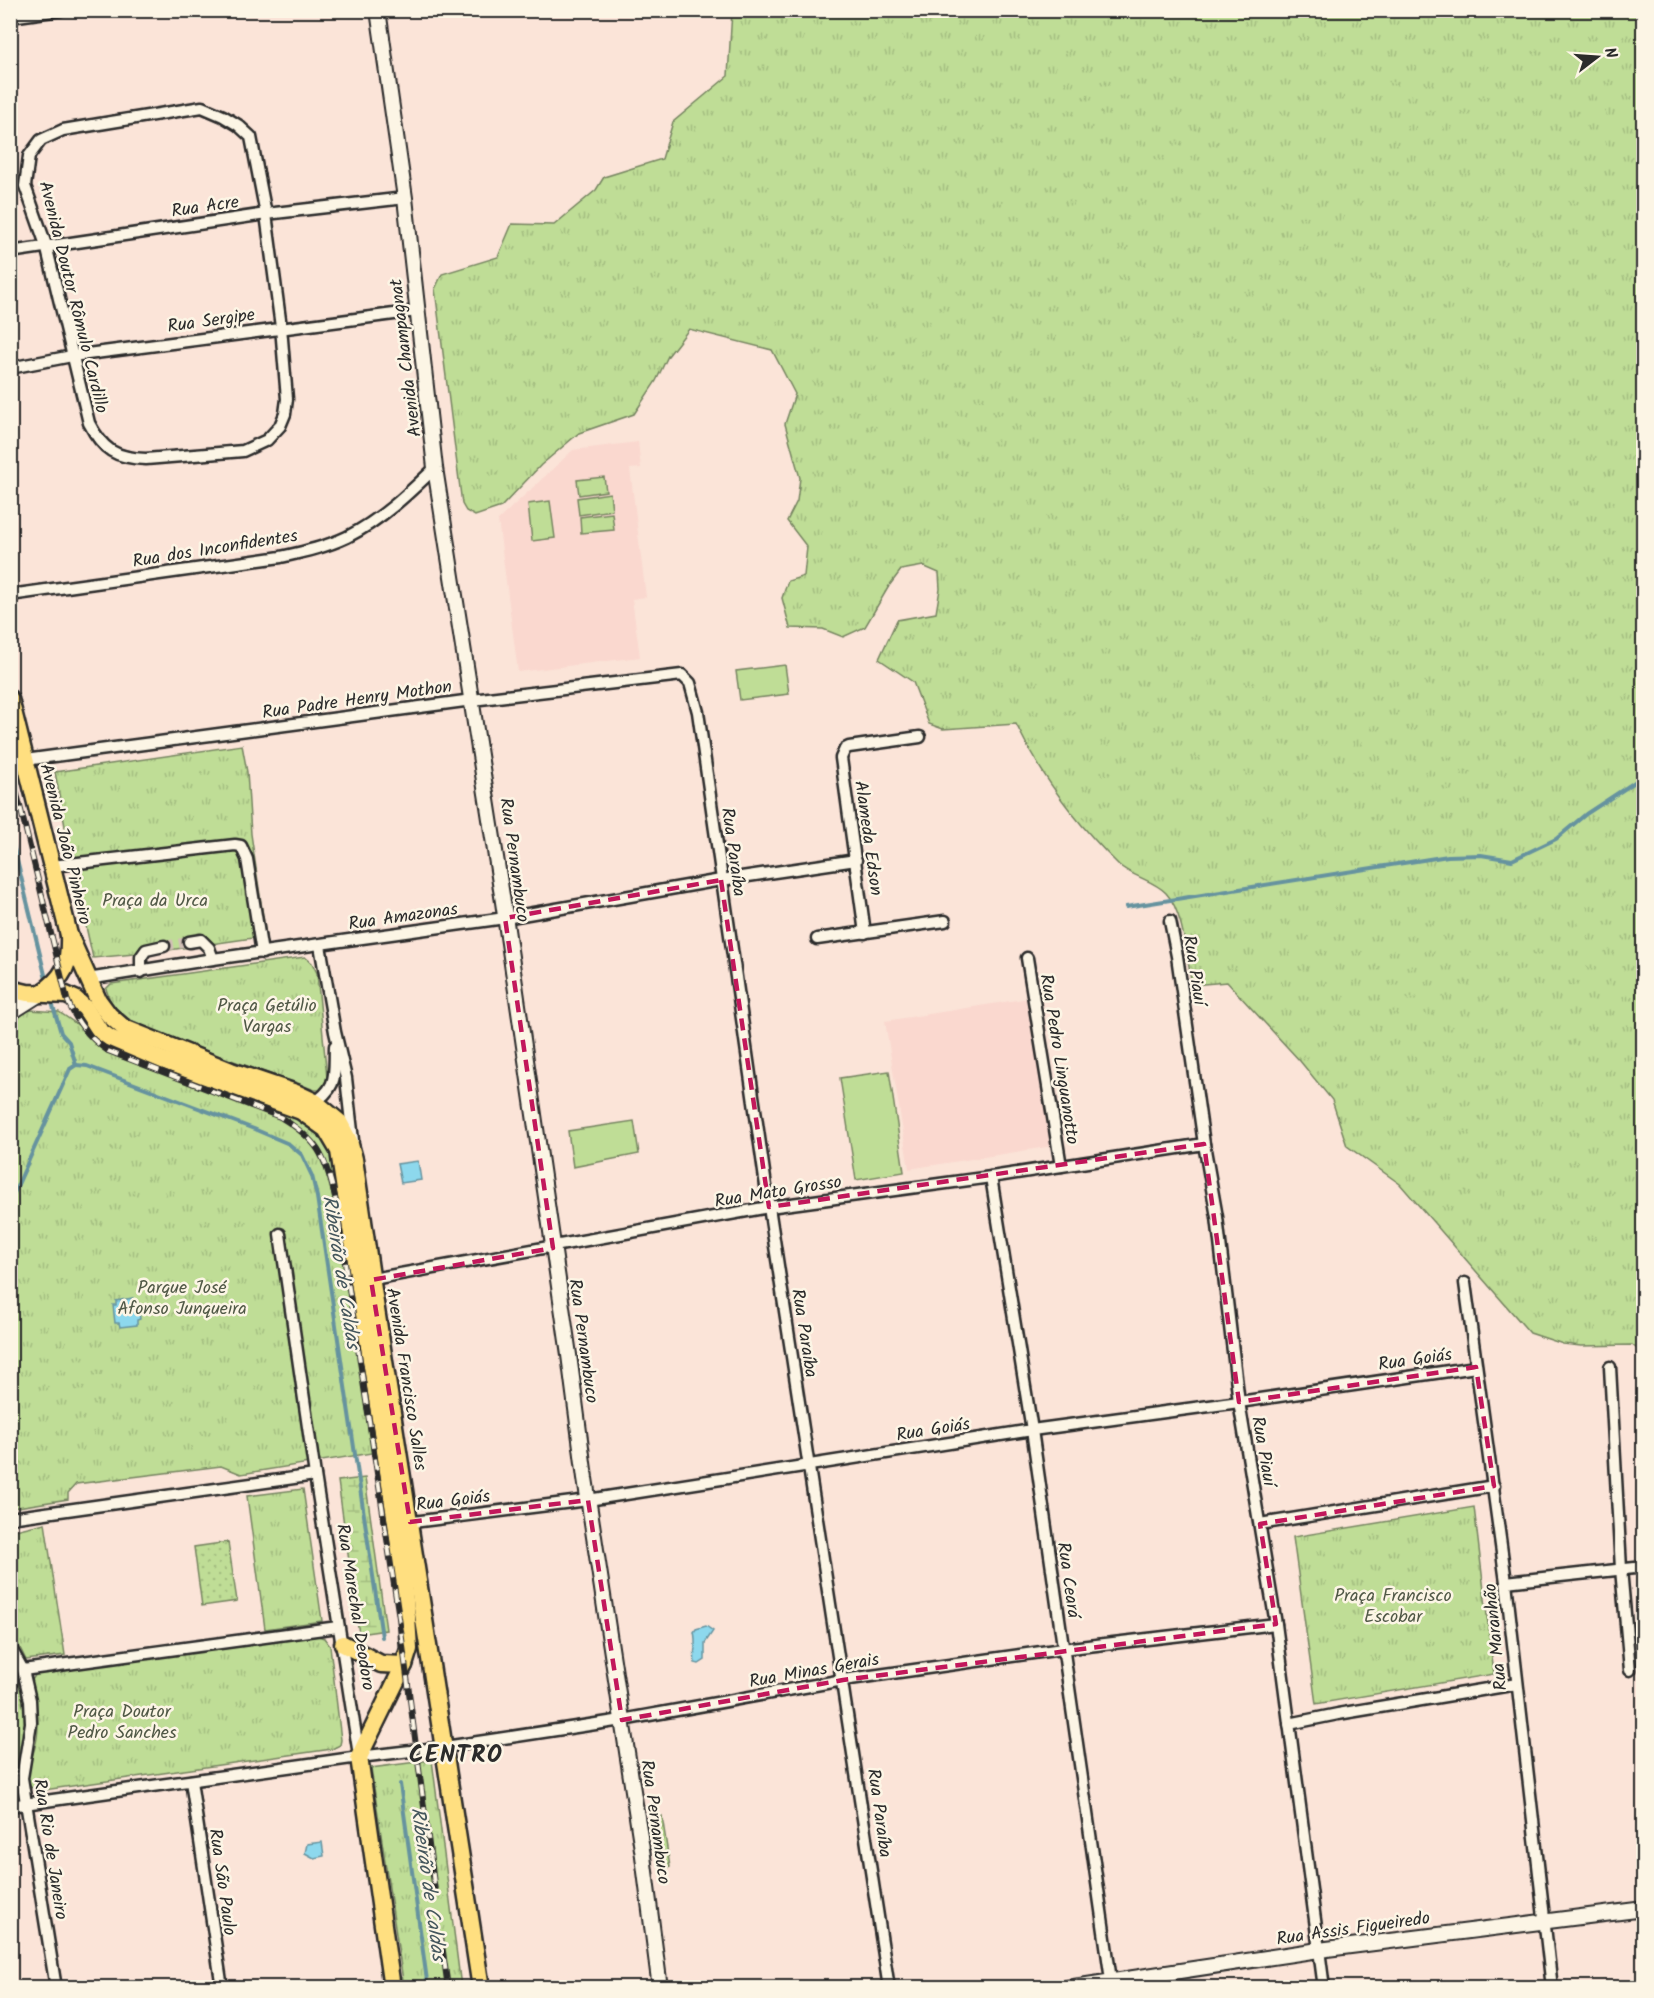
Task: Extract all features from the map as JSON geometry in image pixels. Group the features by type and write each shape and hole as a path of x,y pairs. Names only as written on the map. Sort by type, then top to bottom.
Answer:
{"main road":[{"name":"Avenida João Pinheiro","path":"10,699 69,935 67,962 63,974 36,993"},
{"name":"Avenida Francisco Salles","path":"69,935 98,1000 109,1015 124,1028 231,1071 296,1093 326,1129 339,1151 364,1280 403,1523 445,1747 482,1988"},
{"name":"Avenida Francisco Salles","path":"36,993 66,995 79,1003 100,1031 110,1038 162,1060 308,1107 339,1122 354,1159 364,1280"},
{"name":"Avenida Francisco Salles","path":"359,1756 404,1665 409,1649 403,1523"},
{"path":"343,1644 381,1664 404,1665"},
{"name":"Rua Marechal Deodoro","path":"359,1756 392,1988"}],"street":[{"path":"10,18 61,10"},
{"name":"Avenida Champagnat","path":"378,10 405,198 435,468 472,700"},
{"name":"Avenida Doutor Rômulo Cardillo","path":"201,107 238,124 251,137 266,214 281,327 286,399 285,414 280,426 267,440 243,451 146,459 130,458 111,451 98,440 89,423 46,245 25,186 29,156 41,140 63,130 201,107"},
{"name":"Rua Acre","path":"10,252 266,214 405,198"},
{"name":"Rua Sergipe","path":"10,368 72,356 417,311"},
{"name":"Rua dos Inconfidentes","path":"10,595 281,557 320,548 348,536 381,516 435,468"},
{"name":"Rua Padre Henry Mothon","path":"25,760 472,700 682,675 690,683"},
{"name":"Rua Paraíba","path":"690,683 698,712 769,1208 889,1988"},
{"name":"Rua Pernambuco","path":"472,700 588,1500 643,1856 660,1988"},
{"name":"Alameda Edson","path":"865,933 841,758 845,749 849,747 920,737"},
{"path":"51,866 234,844 241,846 247,859 262,953"},
{"name":"Rua Amazonas","path":"88,979 505,918 721,880 856,860"},
{"path":"817,939 945,921"},
{"name":"Rua Piauí","path":"1170,921 1178,956 1204,1144 1217,1217 1239,1402 1276,1624 1324,1988"},
{"path":"189,942 201,940 209,948 213,960"},
{"path":"320,945 335,1032 346,1078 354,1159"},
{"path":"141,972 141,957 146,950 164,946"},
{"name":"Rua Pedro Linguanotto","path":"1027,958 1060,1166"},
{"path":"10,1013 36,993"},
{"path":"308,1107 330,1090 334,1079 335,1032"},
{"name":"Rua Mato Grosso","path":"364,1280 769,1208 1204,1144"},
{"name":"Rua Ceará","path":"991,1177 1032,1430 1112,1984"},
{"name":"Rua Marechal Deodoro","path":"280,1233 359,1756"},
{"name":"Rua Maranhão","path":"1466,1283 1506,1582 1552,1988"},
{"name":"Rua Goiás","path":"403,1523 588,1500 1032,1430 1476,1367"},
{"path":"1610,1367 1621,1569 1630,1670"},
{"path":"10,1518 315,1475"},
{"path":"1260,1524 1494,1486"},
{"path":"1506,1582 1644,1567"},
{"name":"Rua Minas Gerais","path":"359,1756 445,1747 622,1720 843,1680 1062,1649 1276,1624"},
{"path":"23,1670 338,1626"},
{"name":"Rua Rio de Janeiro","path":"10,1647 23,1670 30,1700 31,1723 22,1778 56,1988"},
{"path":"1289,1724 1517,1684"},
{"path":"10,1806 359,1756"},
{"name":"Rua São Paulo","path":"191,1781 222,1988"},
{"name":"Rua Assis Figueiredo","path":"1067,1988 1112,1984 1319,1950 1644,1910"}],"highlighted area":[{"path":"721,880 769,1207 1204,1144 1239,1402 1476,1367 1494,1486 1260,1524 1276,1624 843,1680 622,1720 588,1500 410,1522 371,1280 553,1248 505,918"}],"shaded area":[{"path":"638,442 641,468 630,469 646,597 632,599 640,657 518,672 498,520 573,450"},
{"path":"1030,998 1053,1146 909,1169 885,1021"}],"green space":[{"path":"732,11 1643,11 1643,1353 1632,1345 1563,1344 1530,1333 1400,1184 1347,1146 1332,1100 1300,1061 1227,982 1192,985 1181,924 1172,901 1161,889 1119,865 1089,833 1049,781 1016,724 943,729 929,724 913,682 879,659 897,620 936,613 940,589 939,573 923,566 901,570 865,627 843,637 823,629 790,628 782,598 788,581 804,576 807,547 787,521 797,501 800,478 785,424 795,394 772,350 689,329 668,356 656,381 634,414 579,433 541,465 501,507 475,516 466,511 462,504 435,289 442,274 498,257 512,224 554,225 596,190 604,177 662,159 673,122 728,76"},
{"path":"604,477 606,491 579,495 577,480"},
{"path":"610,493 612,510 579,515 577,498"},
{"path":"550,501 555,538 532,541 528,504"},
{"path":"612,513 614,530 581,533 580,517"},
{"path":"785,665 789,694 740,700 736,671"},
{"name":"Praça da Urca","path":"242,745 247,772 251,834 266,936 155,952 93,958 55,772"},
{"name":"Praça Getúlio Vargas","path":"305,957 312,963 317,973 327,1078 322,1090 315,1090 217,1055 136,1023 125,1017 111,1003 106,989 111,984"},
{"name":"Parque José Afonso Junqueira","path":"24,1011 59,1012 104,1043 132,1057 234,1091 304,1121 317,1129 332,1152 378,1452 241,1474 221,1466 76,1484 68,1493 68,1499 11,1508 10,1144 15,1123 10,1100 10,1029"},
{"path":"889,1071 904,1172 856,1180 840,1078"},
{"path":"634,1121 639,1154 573,1167 568,1131"},
{"path":"365,1478 386,1630 359,1634 338,1481"},
{"path":"303,1489 322,1621 265,1629 247,1496"},
{"name":"Praça Francisco Escobar","path":"1474,1507 1494,1674 1316,1704 1293,1537"},
{"path":"45,1523 65,1655 26,1660 11,1630 11,1531"},
{"path":"228,1542 237,1601 202,1606 194,1547"},
{"name":"Praça Doutor Pedro Sanches","path":"318,1636 324,1638 330,1646 340,1745 332,1749 37,1791 28,1785 29,1766 38,1731 32,1680 36,1674"},
{"path":"10,1659 21,1689 26,1721 25,1742 14,1778 16,1795 11,1796"},
{"path":"432,1760 461,1987 404,1987 371,1768"},
{"path":"662,1816 670,1867 661,1866 654,1818"}],"water":[{"path":"418,1161 421,1180 401,1183 397,1164"},
{"path":"133,1298 133,1302 138,1302 140,1319 137,1320 137,1325 120,1327 119,1323 115,1323 113,1305 116,1305 116,1301"},
{"path":"706,1626 713,1631 705,1643 705,1660 699,1664 695,1663 694,1632"},
{"path":"322,1842 324,1856 314,1858 305,1853 307,1844"}],"waterway":[{"path":"1126,907 1448,856 1481,855 1512,860 1556,839 1586,814 1644,776"},
{"path":"10,832 47,983"},
{"path":"51,999 61,1033 69,1042 76,1065"},
{"name":"Ribeirão de Caldas","path":"76,1065 87,1066 254,1129 289,1144 302,1155 312,1176 317,1197 382,1637"},
{"path":"10,1202 70,1069 76,1065"},
{"path":"10,1690 15,1716 10,1743"},
{"name":"Ribeirão de Caldas","path":"400,1784 428,1988"}],"tunnel":[{"path":"164,946 189,942"}],"railway":[{"path":"10,765 67,999 83,1028 108,1051 280,1117 311,1141 328,1170 335,1197 401,1631 435,1891"},
{"path":"441,1937 448,1988"}],"district":[{"name":"CENTRO","path":"456,1754"}]}
